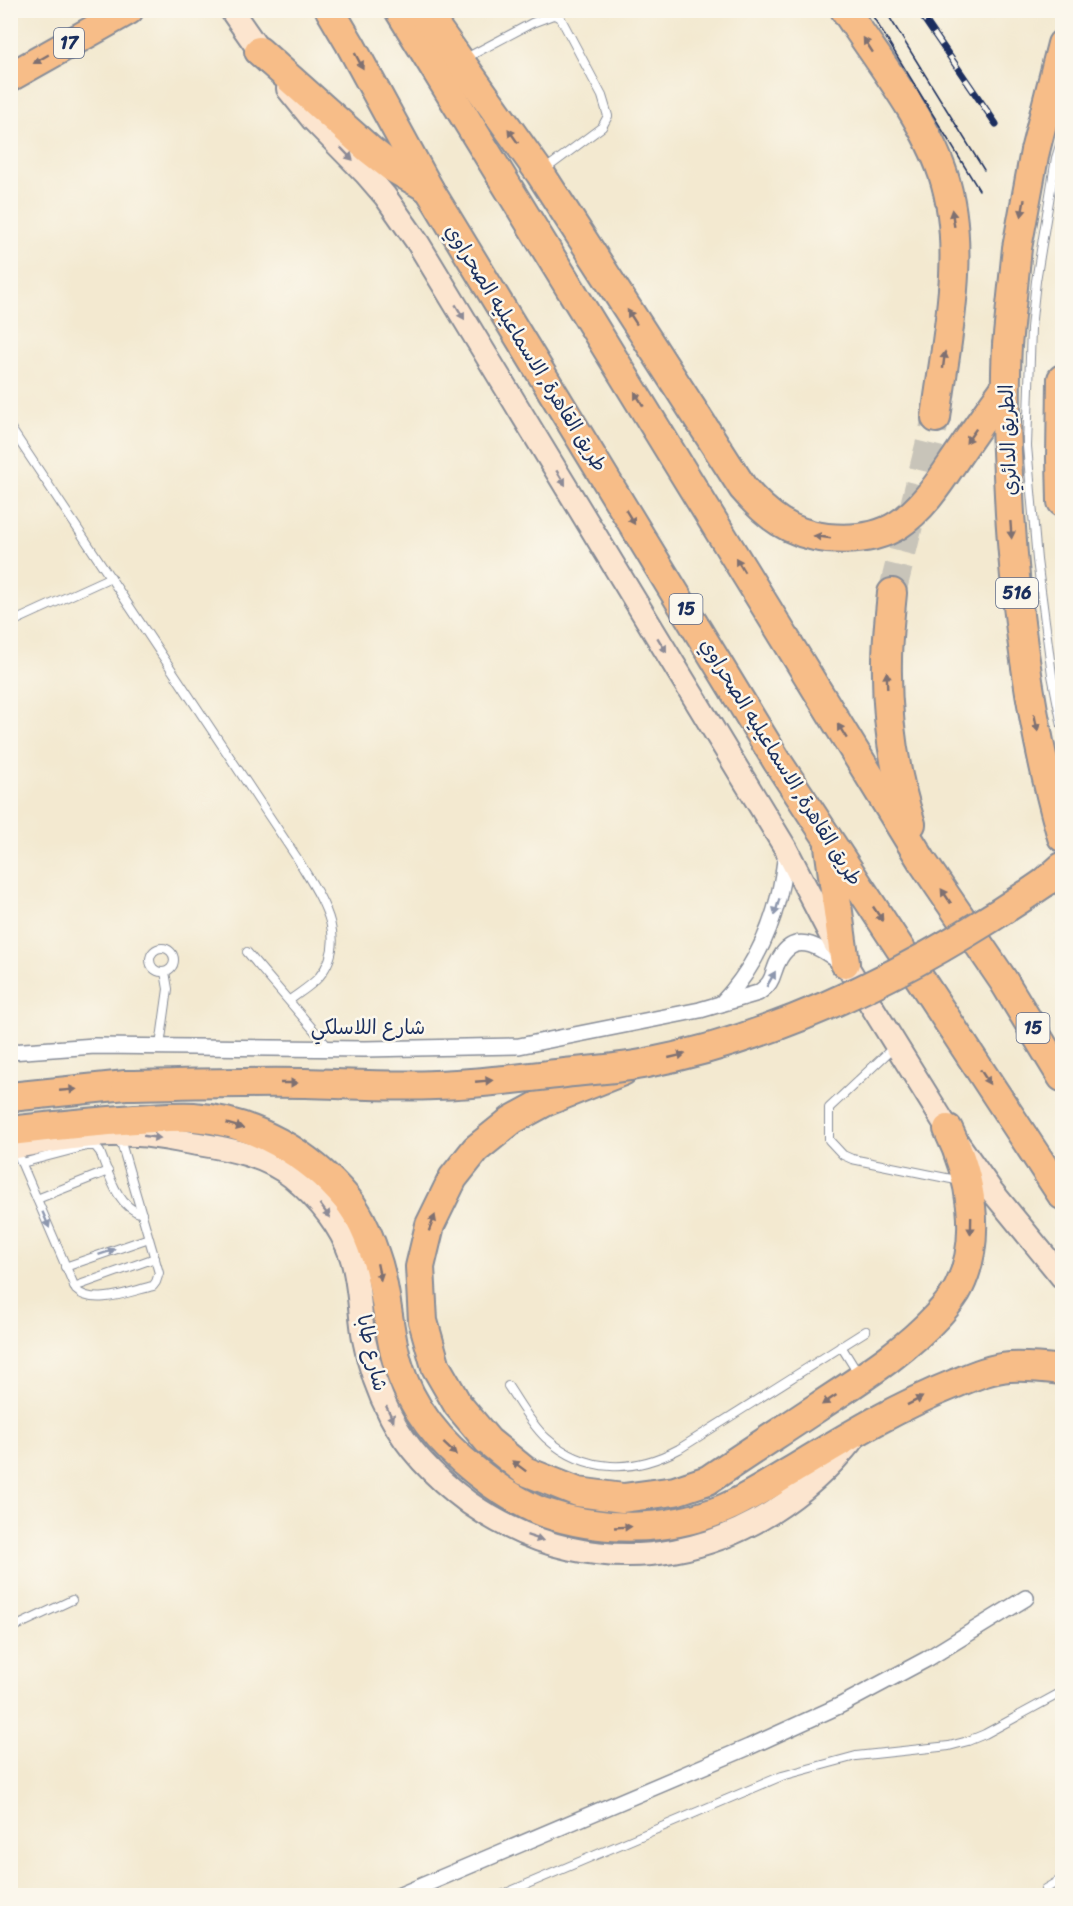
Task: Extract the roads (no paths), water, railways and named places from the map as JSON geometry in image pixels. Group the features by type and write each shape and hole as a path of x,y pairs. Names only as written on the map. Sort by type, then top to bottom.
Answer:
{"highway":[{"name":"17","path":"10,77 129,10"},
{"name":"طريق القاهرة, الاسماعيليه الصحراوي","path":"330,10 429,189 777,761 1062,1195"},
{"name":"15","path":"399,10 922,861 1003,980 1062,1077"},
{"path":"420,10 438,30 540,173 743,488 776,520 796,531 817,537 844,540 874,534 899,525 940,484 1005,388"},
{"path":"845,10 907,104 933,151 943,175 954,225 954,277 936,418"},
{"name":"الطريق الدائري","path":"1062,44 1035,151 1017,248 1005,388 1007,471 1020,628 1044,765 1062,837"},
{"path":"259,51 370,150 393,168 429,189"},
{"path":"1062,381 1062,502"},
{"path":"892,593 886,661 890,729 902,796 922,861"},
{"path":"827,838 848,967"},
{"path":"10,1097 126,1085 226,1083 435,1085 504,1080 640,1064 717,1046 865,989 937,952 1056,874"},
{"path":"640,1064 545,1102 512,1120 476,1149 453,1178 430,1225 420,1268 423,1321 436,1367 458,1405 488,1441 525,1471 578,1492 623,1498 675,1491 708,1480 861,1379 912,1341 945,1307 959,1288 971,1240 972,1221 968,1183 948,1129"},
{"path":"14,1147 95,1122 194,1117 230,1123 264,1135 296,1153 324,1175 349,1201 367,1234 378,1266 390,1331 403,1379 424,1420 446,1446 471,1468 510,1496 539,1511 573,1521 615,1528 671,1524 722,1509 863,1428 927,1395 970,1377 1008,1367 1062,1370"}],"street":[{"path":"231,10 259,51 313,120 385,196 418,243 786,849 848,967 948,1129 992,1190 1062,1277"},
{"path":"721,1004 746,974 765,940 780,896 786,849"},
{"name":"شارع اللاسلكي","path":"10,1052 95,1046 331,1049 519,1046 700,1010 758,993 772,980 780,957 797,945 818,946 848,967"},
{"name":"شارع طابا","path":"14,1147 77,1137 142,1136 228,1149 259,1158 289,1174 315,1197 335,1224 350,1255 359,1291 364,1337 374,1380 392,1419 417,1456 447,1487 483,1512 520,1533 574,1551 626,1557 672,1552 712,1542 740,1531 766,1517 829,1467 863,1428"},
{"path":"398,1896 749,1747 841,1705 927,1659 1026,1598"}],"lane":[{"path":"460,61 532,23 553,15 560,17 602,96 608,116 602,127 540,173"},
{"path":"1062,139 1056,158 1036,281 1031,327 1027,446 1037,560 1052,675 1062,726"},
{"path":"10,427 297,858 330,915 333,931 332,947 327,963 319,976 290,1000"},
{"path":"10,623 111,577"},
{"path":"247,952 331,1049"},
{"path":"160,1046 168,989 165,972"},
{"path":"896,1045 829,1108 829,1140 843,1155 852,1159 968,1183"},
{"path":"119,1135 155,1258 159,1273 153,1286 97,1299 84,1297 74,1287 14,1147 91,1146 98,1149 123,1203 134,1212 142,1214"},
{"path":"37,1199 108,1171"},
{"path":"65,1267 149,1238"},
{"path":"74,1287 155,1258"},
{"path":"508,1386 533,1424 560,1449 592,1463 610,1466 646,1464 679,1449 866,1331"},
{"path":"841,1346 861,1379"},
{"path":"10,1629 72,1600"},
{"path":"499,1896 782,1776 856,1756 939,1747 968,1741 986,1734 1062,1692"},
{"path":"1045,1889 1062,1879"}],"tunnel":[{"path":"892,593 936,418"}],"tram line":[{"path":"869,10 979,190"},
{"path":"885,10 984,170"}],"railway":[{"path":"918,10 996,124"}]}
